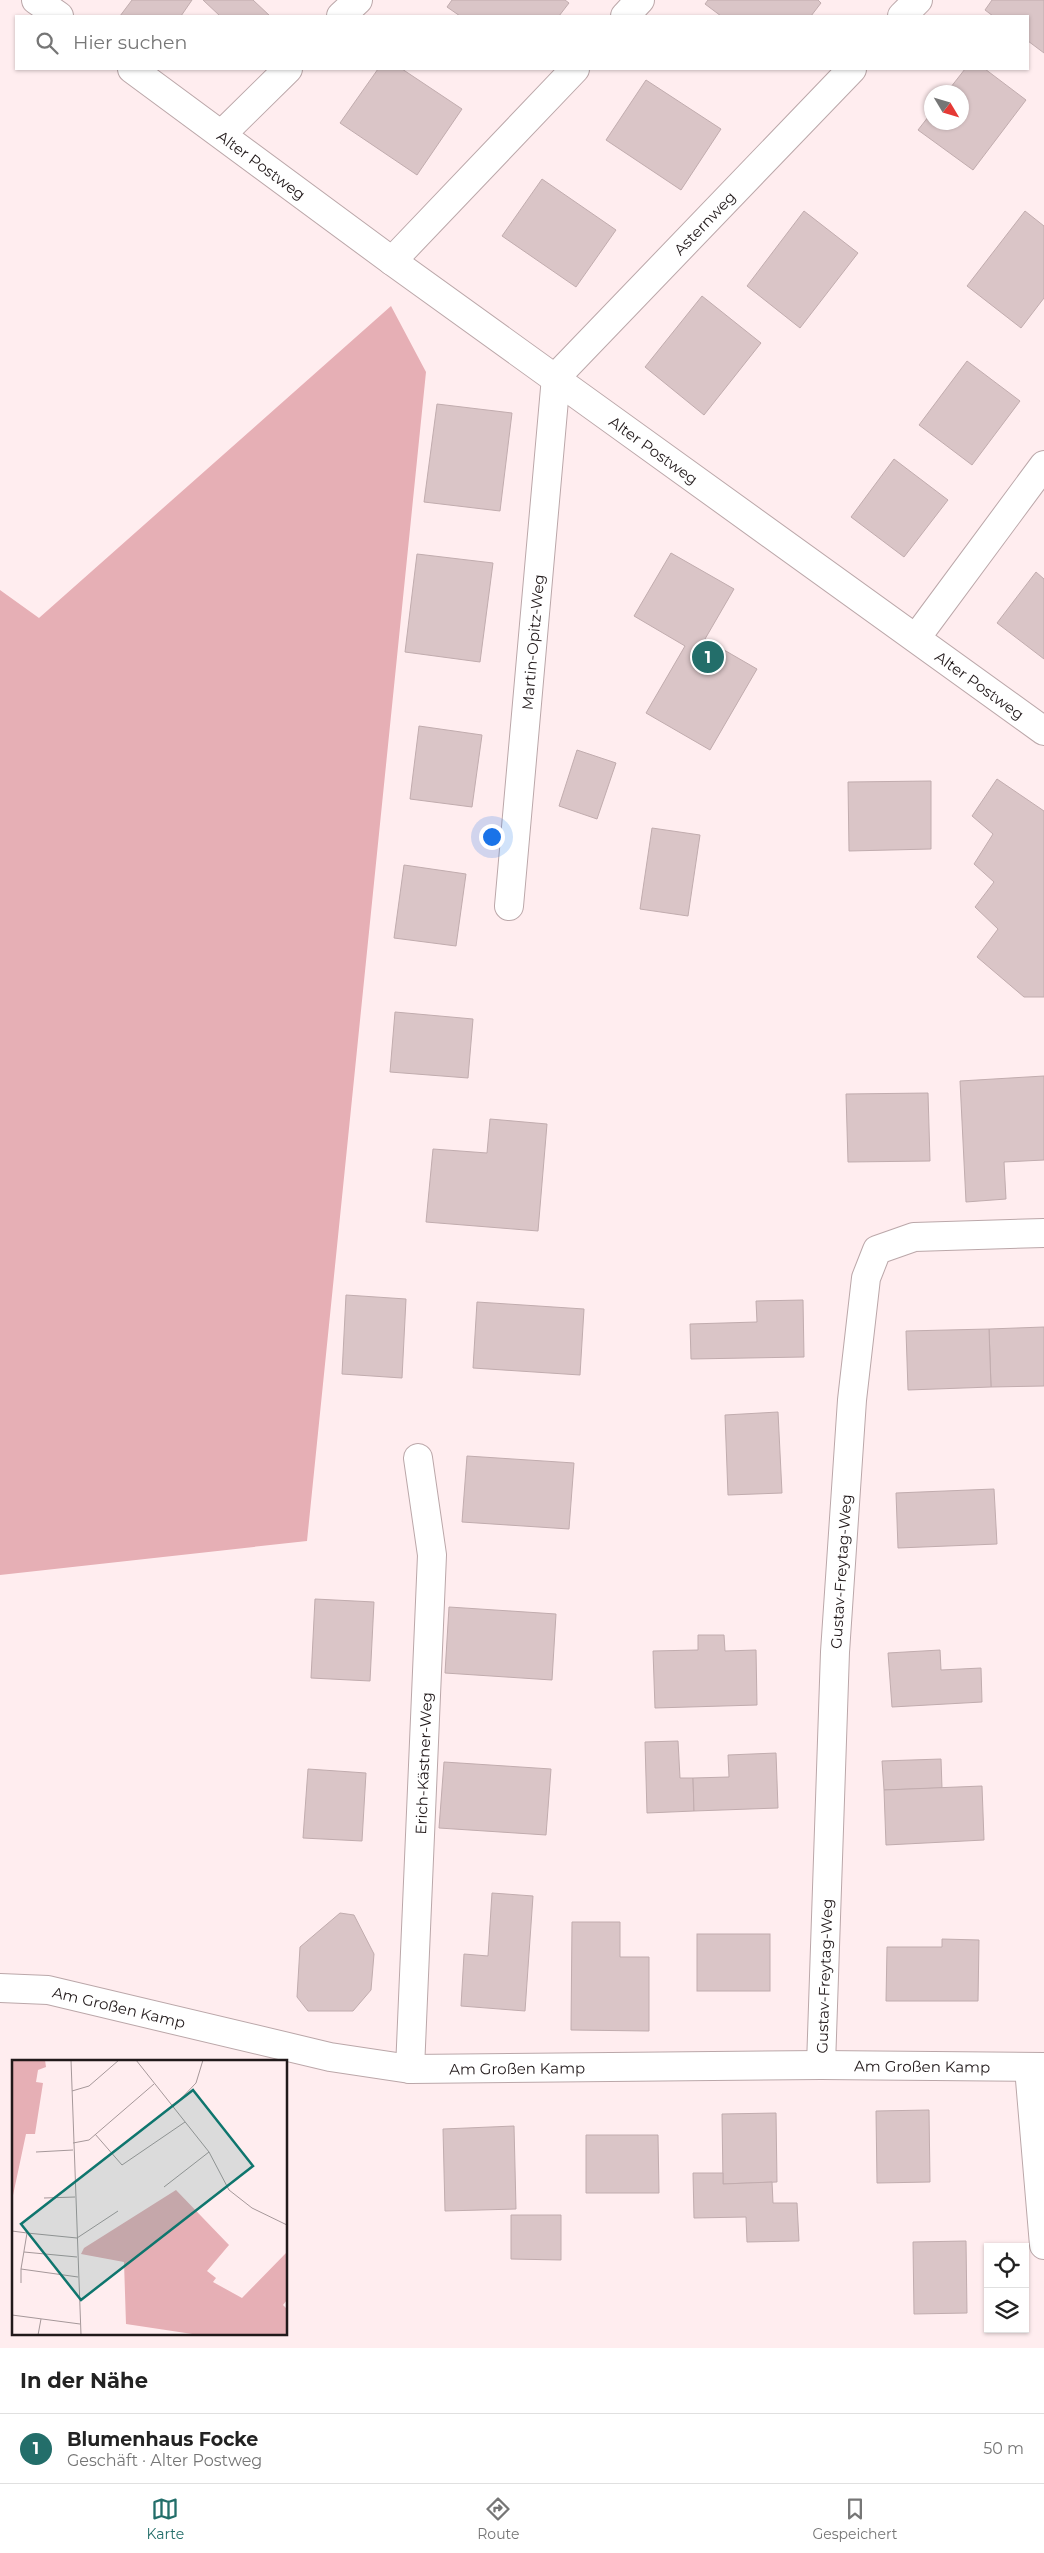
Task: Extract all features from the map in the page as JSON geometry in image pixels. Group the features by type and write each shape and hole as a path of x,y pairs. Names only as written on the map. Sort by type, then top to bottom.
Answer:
{"street":[{"path":"36,0 58,15"},
{"path":"342,15 358,0"},
{"path":"626,15 640,0"},
{"path":"903,15 918,0"},
{"name":"Alter Postweg","path":"133,70 392,261 556,377 1044,731"},
{"path":"222,134 287,70"},
{"path":"392,261 574,70"},
{"name":"Asternweg","path":"556,377 851,70"},
{"name":"Martin-Opitz-Weg","path":"509,906 556,377"},
{"path":"916,638 1044,465"},
{"name":"Gustav-Freytag-Weg","path":"821,2065 835,1652 852,1400 866,1278 877,1250 914,1237 1044,1233"},
{"name":"Erich-Kästner-Weg","path":"410,2068 432,1555 418,1458"},
{"name":"Am Großen Kamp","path":"0,1988 48,1990 330,2057 410,2068 821,2065 1037,2068"},
{"path":"1037,2068 1044,2245"}],"shaded area":[{"path":"391,306 426,372 307,1541 0,1575 0,590 39,618"}],"building":[{"path":"132,0 192,0 182,15 121,15"},
{"path":"203,0 253,0 269,15 219,15"},
{"path":"452,0 565,0 569,3 560,15 459,15 447,7"},
{"path":"708,0 818,0 821,3 812,15 720,15 705,4"},
{"path":"992,0 1044,0 1044,53 1029,42 1029,15 992,15 985,10"},
{"path":"377,70 404,70 462,109 417,175 340,123"},
{"path":"964,70 986,70 1026,100 973,170 918,130 924,122 924,130 969,130 969,85 952,85"},
{"path":"646,80 721,129 681,190 606,140"},
{"path":"542,179 616,230 576,287 502,236"},
{"path":"804,211 858,253 800,328 747,286"},
{"path":"1025,211 1044,226 1044,298 1021,328 967,286"},
{"path":"702,296 761,343 704,415 645,367"},
{"path":"967,361 1020,401 972,465 919,425"},
{"path":"437,404 512,413 500,511 424,502"},
{"path":"894,459 948,500 904,557 851,517"},
{"path":"671,553 734,589 705,639 757,669 710,750 646,713 685,646 634,616"},
{"path":"417,554 493,563 480,662 405,652"},
{"path":"1036,572 1044,579 1044,659 997,623"},
{"path":"419,726 482,735 472,807 410,799"},
{"path":"577,750 616,763 597,819 559,806"},
{"path":"997,779 1044,811 1044,997 1024,997 977,957 998,929 975,907 994,882 974,864 993,834 972,816"},
{"path":"931,781 931,849 849,851 848,782"},
{"path":"652,828 700,835 688,916 640,909"},
{"path":"404,865 466,874 456,946 394,938"},
{"path":"395,1012 473,1019 468,1078 390,1072"},
{"path":"1044,1076 1044,1160 1004,1162 1006,1199 966,1202 960,1081"},
{"path":"928,1093 930,1161 848,1162 846,1094"},
{"path":"490,1119 547,1124 538,1231 426,1222 433,1149 487,1153"},
{"path":"346,1295 406,1299 402,1378 342,1374"},
{"path":"803,1300 804,1357 691,1359 690,1324 757,1322 756,1301"},
{"path":"477,1302 584,1309 580,1375 473,1368"},
{"path":"1044,1327 1044,1386 991,1387 989,1329"},
{"path":"989,1329 991,1387 908,1390 906,1331"},
{"path":"778,1412 782,1493 728,1495 725,1415"},
{"path":"467,1456 574,1463 569,1529 462,1522"},
{"path":"994,1489 997,1544 898,1548 896,1493"},
{"path":"315,1599 374,1602 370,1681 311,1678"},
{"path":"449,1607 556,1614 552,1680 445,1673"},
{"path":"698,1635 724,1635 725,1651 756,1650 757,1705 655,1708 653,1651 698,1650"},
{"path":"940,1650 941,1670 981,1668 982,1702 892,1707 888,1653"},
{"path":"678,1741 680,1778 693,1778 694,1811 647,1813 645,1742"},
{"path":"776,1753 778,1808 694,1811 693,1778 729,1777 728,1755"},
{"path":"941,1759 942,1788 884,1790 882,1761"},
{"path":"444,1762 551,1769 546,1835 439,1828"},
{"path":"308,1769 366,1773 362,1841 303,1838"},
{"path":"982,1786 984,1840 886,1845 884,1790"},
{"path":"492,1893 533,1896 525,2011 461,2006 464,1954 488,1956"},
{"path":"340,1913 354,1915 374,1954 371,1990 353,2011 308,2011 297,1997 300,1947"},
{"path":"572,1922 620,1922 620,1957 649,1957 649,2031 571,2030"},
{"path":"697,1934 770,1934 770,1991 697,1991"},
{"path":"942,1939 979,1940 978,2001 886,2001 887,1947 942,1947"},
{"path":"929,2110 930,2182 877,2183 876,2111"},
{"path":"776,2113 777,2182 723,2184 722,2114"},
{"path":"514,2126 516,2209 445,2211 443,2129"},
{"path":"586,2135 658,2135 659,2193 586,2193"},
{"path":"693,2173 723,2173 723,2184 772,2182 773,2203 797,2203 799,2241 747,2242 746,2217 694,2218"},
{"path":"511,2215 561,2215 561,2260 511,2259"},
{"path":"966,2241 967,2313 914,2314 913,2242"}],"place":[{"name":"Blumenhaus Focke","path":"708,657"}]}
